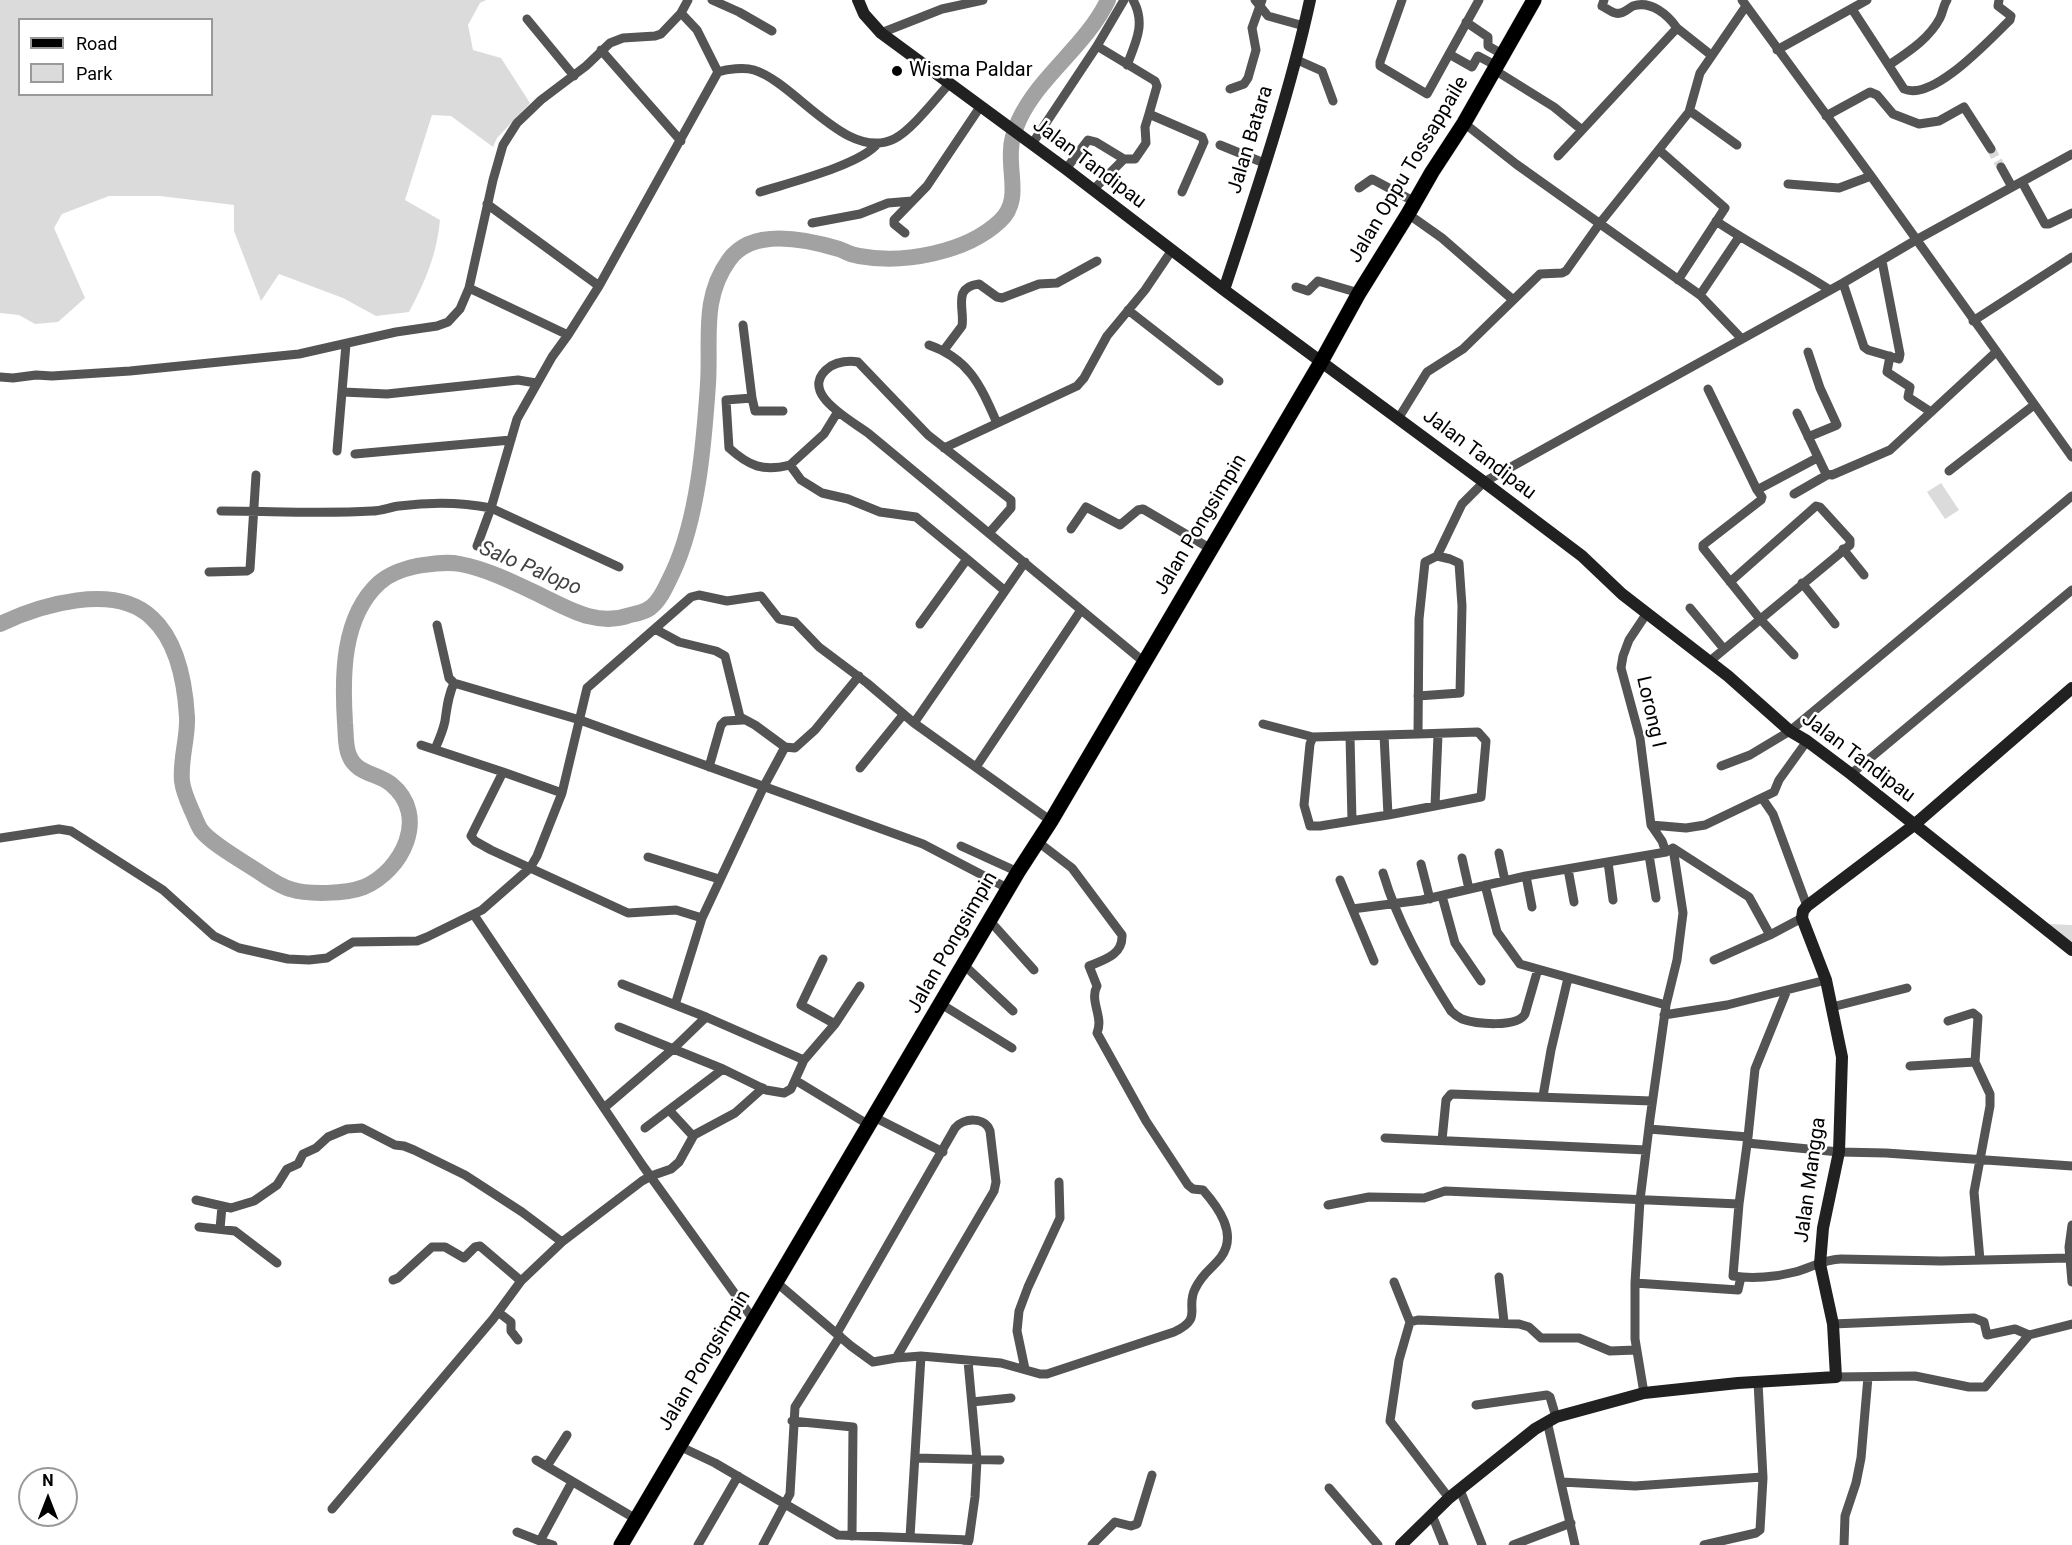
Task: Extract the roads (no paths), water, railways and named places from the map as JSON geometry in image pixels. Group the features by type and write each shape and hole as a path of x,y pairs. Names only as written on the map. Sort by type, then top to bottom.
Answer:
{"main road":[{"name":"Jalan Oppu Tossappaile","path":"1321,362 1431,172 1464,123 1533,0"},
{"name":"Jalan Pongsimpin","path":"621,1545 1321,362"}],"street":[{"path":"0,377 52,376 232,362 310,352 451,321 460,309 469,288 500,154 512,131 528,111 574,76 610,43 623,38 660,35 681,13 688,0"},
{"path":"712,0 772,31"},
{"name":"Jalan Tandipau","path":"858,0 864,14 881,33 1582,556 1647,613 1710,661 1790,731 1851,774 2072,950"},
{"path":"881,33 942,9 983,0"},
{"path":"1029,143 1097,46 1124,0"},
{"path":"1127,64 1140,22 1133,0"},
{"name":"Jalan Batara","path":"1224,290 1295,59 1310,0"},
{"path":"1402,0 1380,66 1427,94 1479,0"},
{"path":"1604,0 1602,6 1617,14 1635,5 1648,3 1661,11 1677,28 1711,55"},
{"path":"1778,50 1867,0"},
{"path":"1889,65 1909,52 1927,35 1940,18 1947,0"},
{"path":"1852,9 1904,89 1912,91 1946,78 2011,19 2011,16 1998,6 1999,0"},
{"path":"1259,2 1264,13 1274,19 1304,26"},
{"path":"1230,89 1244,84 1248,78 1256,50 1252,28 1259,2"},
{"path":"1398,419 1427,372 1463,349 1540,274 1564,273 1600,223 1690,111 1699,77 1744,3 2072,457"},
{"path":"681,13 697,30 718,72"},
{"path":"527,19 574,76"},
{"path":"1466,22 1488,38 1488,46 1497,63"},
{"path":"1558,156 1677,28"},
{"path":"1066,169 1088,140 1096,142 1124,159 1135,159 1146,140 1145,127 1156,82 1097,46"},
{"path":"601,50 681,141"},
{"path":"1449,54 1472,67 1478,56 1497,63 1582,130"},
{"path":"1295,59 1322,71 1333,101"},
{"path":"718,72 753,70 768,76 843,133 878,143 902,134 950,83"},
{"path":"477,546 491,508 517,419 552,357 599,286 718,72"},
{"path":"1826,116 1870,92 1877,95 1893,114 1919,124 1939,121 1964,107 1991,149"},
{"path":"905,233 894,222 927,186 980,107"},
{"path":"1690,111 1737,145"},
{"path":"1149,114 1200,135 1204,140 1182,192"},
{"path":"1464,123 1516,164 1700,295 1741,338"},
{"path":"760,192 831,169 870,151 878,143"},
{"path":"1220,145 1264,163"},
{"path":"1659,150 1724,206 1724,210 1678,280"},
{"path":"1418,734 1419,619 1425,562 1437,556 1462,504 1484,482 2072,153"},
{"path":"1093,190 1124,159"},
{"path":"2001,167 2012,187"},
{"path":"1788,184 1839,188 1871,176"},
{"path":"1359,188 1372,179 1412,208 1442,238 1512,299"},
{"path":"2022,182 2045,224 2072,213"},
{"path":"812,223 860,214 888,203 912,201"},
{"path":"487,204 599,286"},
{"path":"1716,221 1830,290"},
{"path":"1700,295 1739,237"},
{"path":"944,448 1077,386 1084,378 1107,336 1172,250"},
{"path":"1973,321 2072,257"},
{"path":"944,350 962,326 960,308 962,295 966,289 979,284 1002,298 1039,284 1057,282 1097,261"},
{"path":"1843,283 1862,345 1868,350 1899,359 1900,354 1882,261"},
{"path":"1296,286 1308,291 1318,281 1359,293"},
{"path":"469,288 568,335"},
{"path":"1128,310 1220,381"},
{"path":"743,324 755,411 783,411"},
{"path":"337,451 346,344"},
{"path":"929,345 944,350 977,379 998,423"},
{"path":"1808,352 1820,388 1837,425 1808,437"},
{"path":"1794,494 1827,475 1834,475 1887,452 1996,352"},
{"path":"1890,356 1887,372 1910,387 1908,397 1931,412"},
{"path":"990,532 1011,508 1011,500 918,425 856,361 836,363 820,376 819,389 837,413 868,433 1144,662"},
{"path":"343,392 387,394 518,380 536,383"},
{"path":"1708,389 1762,497 1703,546 1760,619 1794,655"},
{"path":"752,398 726,400 729,448 754,466 779,468 790,465 824,434 837,413"},
{"path":"1949,471 2034,405"},
{"path":"1797,413 1827,475"},
{"path":"354,454 511,440"},
{"path":"1757,490 1817,458"},
{"path":"790,465 801,480 822,494 848,499 880,512 916,517 1004,590"},
{"path":"209,572 250,569 256,475"},
{"path":"1721,766 1750,755 1790,731 2072,496"},
{"path":"221,511 370,511 400,506 465,504 491,508 619,567"},
{"path":"1710,661 1850,544 1850,539 1820,507 1816,506 1730,582"},
{"path":"1071,529 1086,507 1120,525 1138,510 1143,509 1211,549"},
{"path":"1843,549 1864,575"},
{"path":"1418,696 1460,693 1462,606 1459,564 1437,556"},
{"path":"921,624 967,560"},
{"path":"914,723 1025,562"},
{"path":"1803,583 1835,624"},
{"path":"1851,774 2072,590"},
{"path":"0,838 59,829 71,831 163,890 219,940 239,948 288,959 309,960 327,958 353,942 417,940 474,915 530,868 562,794 584,696 590,684 695,596 724,601 761,596 778,619 795,622 819,647 859,676 903,715 1051,821"},
{"path":"1690,608 1724,649"},
{"path":"976,767 1081,610"},
{"name":"Lorong I","path":"1647,613 1629,640 1621,668 1640,738 1651,825"},
{"path":"437,625 449,678 454,683 580,720 931,847 1009,889"},
{"path":"655,629 679,642 716,651 727,657 739,716 742,720"},
{"path":"709,766 721,725 725,721 742,720 755,725 785,747 795,748 810,736 859,676"},
{"path":"435,749 445,721 445,709 454,683"},
{"path":"1714,960 1802,918 1807,906 1914,825 2072,688"},
{"path":"860,768 903,715"},
{"path":"1263,724 1313,737 1478,732 1486,741 1481,797 1352,821 1320,826 1310,825 1305,804 1309,754 1313,737"},
{"path":"1384,735 1388,815"},
{"path":"1435,806 1438,735"},
{"path":"1350,736 1352,821"},
{"path":"1651,825 1695,828 1776,791 1779,780 1807,741"},
{"path":"421,745 562,794"},
{"path":"675,1005 702,918 764,786 785,747"},
{"path":"503,772 471,836 475,841 628,913 676,910 702,918"},
{"path":"1762,798 1773,814 1807,906"},
{"path":"1651,825 1669,850 1749,897 1770,935"},
{"path":"776,1282 872,1361 921,1356 1001,1364 1047,1374 1184,1327 1193,1316 1194,1291 1203,1274 1221,1258 1227,1242 1221,1212 1203,1190 1193,1189 1188,1185 1164,1151 1097,1033 1101,1025 1093,993 1097,986 1089,966 1118,951 1122,935 1075,872 1038,842"},
{"path":"961,846 1018,872"},
{"path":"1352,909 1430,899 1526,876 1669,850"},
{"path":"1644,1393 1636,1350 1635,1283 1640,1200 1665,1010 1677,960 1683,913 1669,850"},
{"path":"1499,853 1505,881"},
{"path":"1649,855 1656,898"},
{"path":"648,857 719,879"},
{"path":"1462,858 1469,889"},
{"path":"1608,862 1613,900"},
{"path":"1421,864 1430,899"},
{"path":"1568,869 1574,902"},
{"path":"1383,873 1392,903 1424,967 1450,1011 1461,1019 1506,1024 1521,1019 1525,1014 1538,969"},
{"path":"1526,876 1532,907"},
{"path":"1340,880 1374,961"},
{"path":"1485,885 1497,932 1519,963 1665,1010 1720,1006 1826,980"},
{"path":"1442,896 1455,943 1481,981"},
{"path":"474,915 651,1176 753,1319"},
{"name":"Jalan Mangga","path":"1802,918 1826,980 1842,1057 1839,1152 1823,1228 1820,1264 1833,1324 1836,1377"},
{"path":"990,921 1034,970"},
{"path":"823,958 801,1005 835,1024"},
{"path":"964,965 1014,1011"},
{"path":"1543,1096 1568,978"},
{"path":"622,984 706,1017 804,1060"},
{"path":"619,1027 674,1048 763,1088 784,1093 791,1089 804,1060 835,1024 860,986"},
{"path":"1832,1007 1907,988"},
{"path":"1787,990 1755,1069 1733,1276 1793,1273 1830,1260 1840,1259 2069,1258"},
{"path":"941,1004 1012,1048"},
{"path":"1948,1021 1973,1013 1978,1017 1975,1062 1990,1094 1990,1106 1974,1195 1980,1260"},
{"path":"605,1107 674,1048 706,1017"},
{"path":"1910,1066 1975,1062"},
{"path":"645,1128 723,1069"},
{"path":"795,1080 872,1121 942,1152"},
{"path":"332,1509 498,1312 521,1281 562,1242 651,1176 676,1165 693,1136 735,1113 763,1088"},
{"path":"1442,1140 1446,1100 1451,1094 1652,1101"},
{"path":"669,1110 693,1136"},
{"path":"763,1545 790,1491 792,1421 798,1399 960,1122 969,1120 986,1123 990,1131 996,1186 993,1195 896,1358"},
{"path":"196,1200 238,1207 254,1201 277,1185 287,1169 298,1164 303,1154 316,1148 328,1137 343,1130 362,1128 465,1175 522,1212 562,1242"},
{"path":"1649,1129 1839,1152 1886,1152 2072,1166"},
{"path":"1385,1138 1646,1150"},
{"path":"1025,1369 1017,1331 1019,1311 1060,1218 1059,1182"},
{"path":"1328,1205 1369,1197 1424,1198 1444,1191 1739,1204"},
{"path":"220,1229 222,1206"},
{"path":"2072,1225 2069,1258 2072,1282"},
{"path":"199,1227 235,1231 277,1263"},
{"path":"393,1280 432,1247 445,1247 464,1258 475,1247 480,1246 521,1281"},
{"path":"1499,1277 1504,1323"},
{"path":"1635,1283 1738,1290 1741,1277"},
{"path":"1394,1282 1410,1322 1399,1360 1390,1420 1449,1498"},
{"path":"498,1312 511,1322 511,1331 518,1340"},
{"path":"1833,1324 1974,1318 1984,1322 1988,1335 2015,1329 2029,1335"},
{"path":"1410,1322 1418,1320 1525,1325 1541,1338 1579,1338 1610,1351 1636,1350"},
{"path":"1401,1545 1449,1498 1535,1429 1552,1419 1644,1393 1758,1382 1836,1377 1915,1376 1970,1387 1985,1387 2029,1335 2072,1324"},
{"path":"910,1538 921,1356"},
{"path":"679,1446 738,1476 838,1535 968,1543 975,1497 977,1460 968,1361"},
{"path":"1845,1545 1845,1516 1856,1483 1861,1458 1868,1377"},
{"path":"1704,1545 1760,1532 1762,1477 1758,1382"},
{"path":"1476,1406 1546,1395 1550,1397 1562,1482 1575,1545"},
{"path":"972,1402 1011,1398"},
{"path":"792,1421 853,1427 852,1536"},
{"path":"547,1466 567,1435"},
{"path":"915,1458 1000,1460"},
{"path":"536,1460 636,1519"},
{"path":"698,1545 738,1476"},
{"path":"1092,1545 1115,1522 1131,1526 1137,1524 1152,1476"},
{"path":"1562,1482 1635,1486 1762,1477"},
{"path":"540,1541 572,1482"},
{"path":"1329,1488 1378,1545"},
{"path":"1460,1490 1482,1545"},
{"path":"1432,1515 1444,1545"},
{"path":"1513,1545 1571,1523"},
{"path":"517,1532 553,1545"},
{"path":"832,1545 838,1535"}],"waterway":[{"name":"Salo Palopo","path":"0,624 56,604 98,599 118,601 136,607 152,618 168,639 182,677 187,717 182,781 187,800 201,830 229,853 286,888 327,893 364,887 390,869 400,856 410,826 409,811 403,797 391,784 357,766 352,761 347,748 344,705 347,648 351,630 367,597 379,583 397,572 417,566 449,563 470,566 491,573 573,611 595,618 618,618 640,612 654,605 661,596 682,551 694,504 702,455 711,305 714,290 729,260 751,243 780,238 811,242 859,256 914,257 952,248 986,232 1000,221 1010,205 1013,188 1011,146 1019,120 1039,89 1088,32 1108,0"}],"tunnel":[{"path":"1991,149 2001,167"}],"place":[{"name":"Wisma Paldar","path":"897,71"}]}
